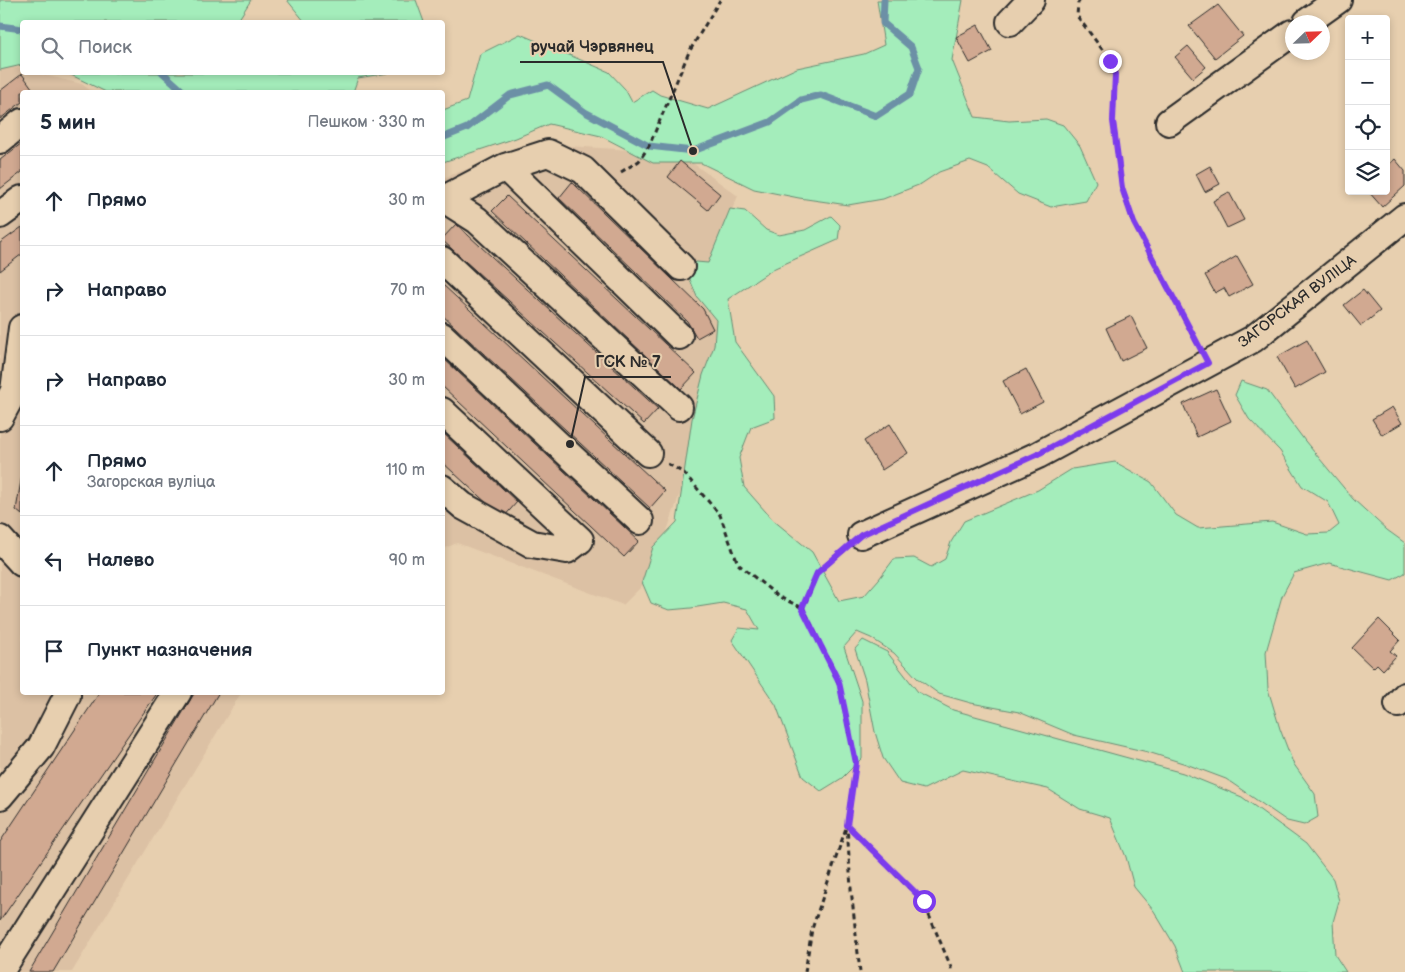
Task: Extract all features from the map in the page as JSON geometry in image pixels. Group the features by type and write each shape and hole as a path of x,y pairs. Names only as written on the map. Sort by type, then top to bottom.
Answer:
{"street":[{"path":"1010,22 1031,0"},
{"path":"1317,15 1338,0"},
{"path":"1168,122 1285,38"},
{"path":"0,140 20,124"},
{"path":"445,199 505,167 548,153 583,170 680,267"},
{"path":"505,167 679,336"},
{"path":"0,215 20,200"},
{"path":"445,201 477,220 679,407"},
{"name":"ЗАГОРСКАЯ ВУЛІЦА","path":"861,535 1038,454 1253,339 1405,217"},
{"path":"445,263 648,453"},
{"path":"445,339 640,520"},
{"path":"0,417 18,390 20,359"},
{"path":"445,414 580,540 567,550 532,544 463,506 445,491"},
{"path":"0,539 20,561"},
{"path":"0,796 41,747 67,695"},
{"path":"0,972 176,695"}],"path":[{"path":"599,186 639,161 649,146 689,52 720,0"},
{"path":"1080,0 1077,16 1110,61 1115,74 1113,121 1122,188 1134,223 1208,363"},
{"path":"648,453 684,472 720,516 738,564 779,597 802,608 839,682 856,763 847,825 812,929 805,972"},
{"path":"802,608 817,573 861,535"},
{"path":"847,825 851,889 860,972"},
{"path":"847,825 924,901 951,972"}],"shaded area":[{"path":"0,64 20,69 20,75 44,75 82,84 90,90 20,90 20,695 240,695 72,972 0,972"},
{"path":"535,144 617,149 683,156 738,196 700,281 731,346 651,577 623,605 457,543 445,548 445,177"}],"green space":[{"path":"0,0 251,0 238,20 20,20 20,65 0,70"},
{"path":"287,0 416,0 423,20 303,20"},
{"path":"877,0 963,0 952,60 975,117 1009,121 1046,119 1063,125 1080,146 1096,182 1086,201 1051,207 1018,194 988,168 970,161 939,172 921,184 883,199 848,205 799,198 754,189 701,163 653,163 601,136 549,124 516,138 445,161 445,109 467,101 480,54 520,34 609,72 625,89 632,102 652,90 660,95 708,109 797,68 864,54 884,45"},
{"path":"71,75 376,75 358,78 354,90 102,90"},
{"path":"730,209 745,211 766,230 779,235 805,230 831,216 840,225 838,240 775,268 728,299 735,342 774,396 775,418 751,427 739,458 744,487 773,520 812,552 839,601 864,596 894,559 914,558 931,567 945,559 951,542 964,521 1038,490 1072,469 1115,462 1151,482 1176,515 1198,528 1272,522 1307,534 1329,533 1339,525 1328,502 1302,486 1280,451 1249,419 1235,395 1241,381 1267,390 1305,441 1353,499 1387,530 1405,543 1405,573 1392,580 1329,563 1294,573 1282,596 1266,652 1268,689 1293,763 1315,794 1318,817 1304,825 1287,821 1226,779 1186,764 1148,752 1074,735 1019,712 971,703 939,694 917,678 894,653 871,638 857,632 844,647 862,701 862,758 842,778 821,791 803,777 776,705 732,640 739,628 759,630 747,609 723,603 669,610 651,603 642,582 653,547 677,522 692,419 703,375 714,346 716,320 697,297 687,272 696,262 708,263"},
{"path":"863,640 887,652 918,692 953,710 1183,773 1242,797 1306,844 1333,879 1339,901 1333,922 1335,955 1346,972 1185,972 1175,946 1154,911 1134,887 1126,857 1110,818 1080,809 1048,789 963,770 924,789 900,783 883,758 875,732 865,680 855,649"}],"building":[{"path":"1218,5 1243,36 1215,58 1189,26"},
{"path":"978,25 992,51 970,63 956,37"},
{"path":"1188,46 1206,67 1193,78 1175,57"},
{"path":"21,75 23,75 34,90 20,90 20,104 0,119 0,91"},
{"path":"20,145 20,174 0,189 0,160"},
{"path":"1395,159 1405,171 1405,186 1382,207 1372,195 1390,195 1390,163"},
{"path":"680,161 720,194 708,210 668,177"},
{"path":"1210,166 1220,184 1205,192 1196,174"},
{"path":"572,182 703,309 713,329 697,338 687,321 559,198"},
{"path":"1229,192 1244,220 1227,228 1213,201"},
{"path":"507,196 696,373 681,389 492,211"},
{"path":"456,224 658,409 644,424 445,243 445,236"},
{"path":"20,228 20,256 0,271 0,243"},
{"path":"1237,256 1253,284 1229,297 1224,288 1215,293 1205,275"},
{"path":"445,287 665,491 650,508 445,318"},
{"path":"1363,290 1380,311 1361,326 1344,305"},
{"path":"1131,316 1147,348 1121,361 1106,328"},
{"path":"1307,340 1325,372 1295,389 1277,357"},
{"path":"445,360 639,541 624,557 445,389"},
{"path":"1026,369 1043,402 1020,414 1003,381"},
{"path":"1216,389 1231,421 1197,437 1183,404"},
{"path":"1392,407 1402,423 1382,435 1372,419"},
{"path":"890,424 908,453 882,470 864,441"},
{"path":"445,435 517,502 503,518 445,465"},
{"path":"20,487 20,513 16,510"},
{"path":"1379,619 1400,640 1390,651 1396,656 1383,670 1377,664 1373,668 1352,648"},
{"path":"98,695 156,695 0,921 0,842"},
{"path":"193,695 217,695 53,972 29,972"}],"waterway":[{"path":"445,137 467,128 510,95 548,85 585,112 649,146 693,151 770,122 801,100 821,95 876,116 910,94 919,68 911,47 883,23 884,0"},
{"path":"0,26 20,29"},
{"path":"165,75 182,90"}],"place":[{"name":"ручай Чэрвянец","path":"693,151"},
{"name":"ГСК № 7","path":"570,444"}],"route":[{"path":"924,901 847,825 856,763 839,682 802,608 817,573 861,535 1038,454 1208,363 1134,223 1122,188 1113,121 1115,74 1110,61"}]}
